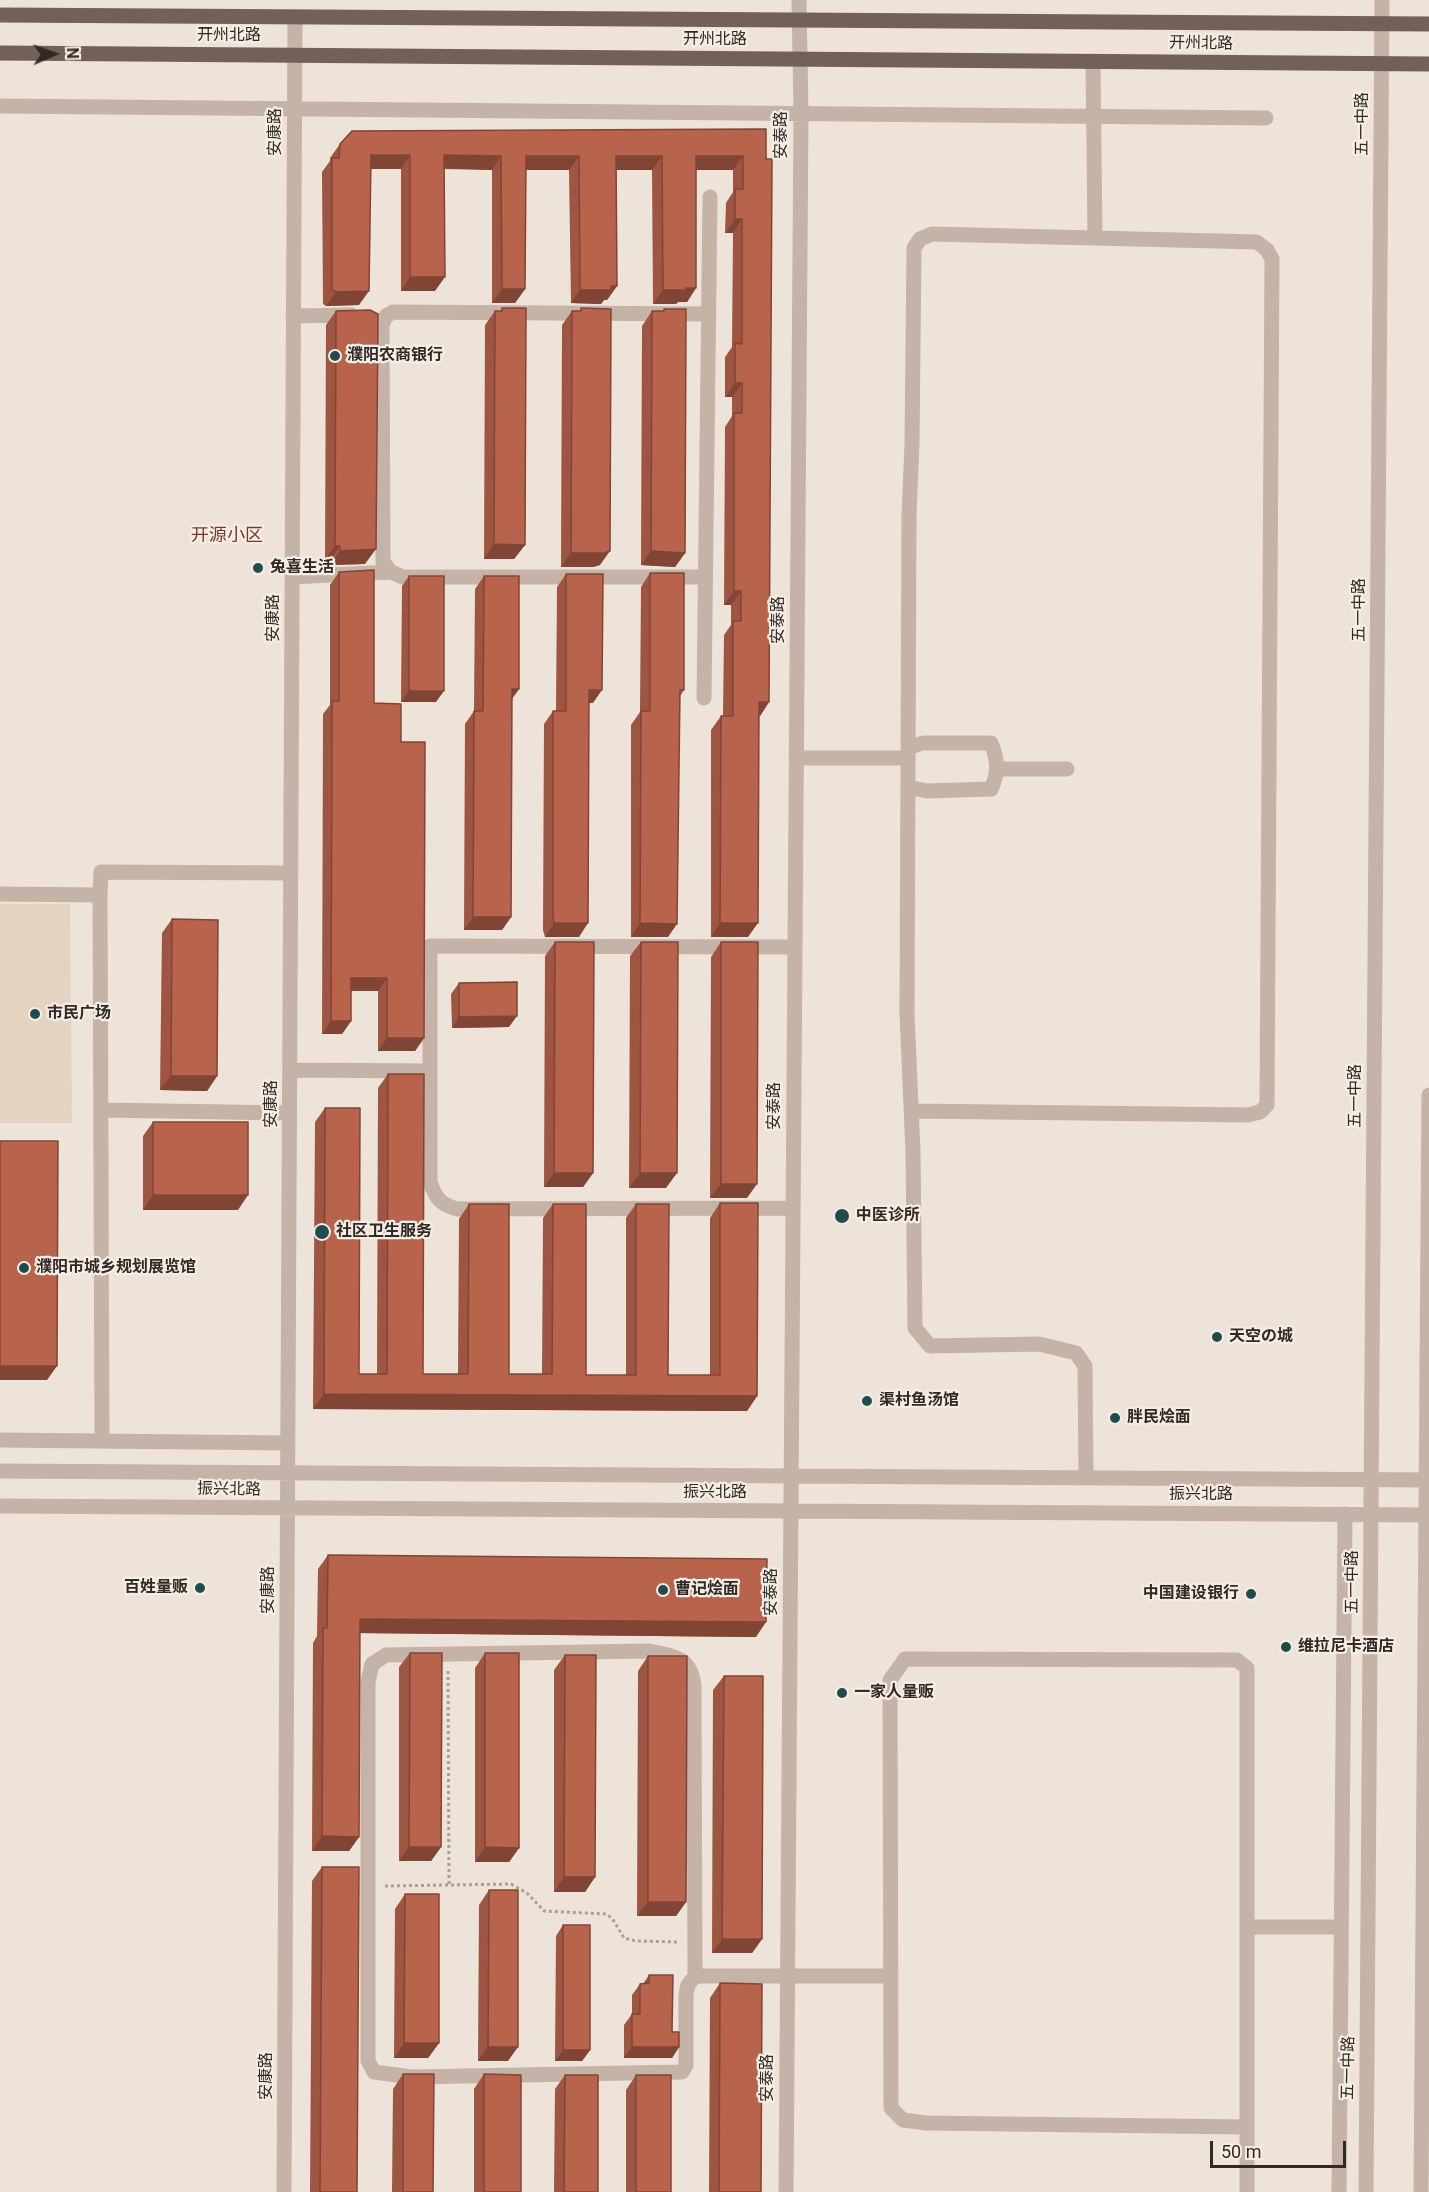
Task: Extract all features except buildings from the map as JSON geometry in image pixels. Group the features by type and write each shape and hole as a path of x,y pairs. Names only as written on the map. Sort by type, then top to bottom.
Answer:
{"main road":[{"name":"开州北路","path":"0,15 1429,24"},
{"name":"开州北路","path":"0,53 1429,64"}],"street":[{"name":"安泰路","path":"786,2192 801,113 799,0"},
{"name":"五一中路","path":"1366,2192 1382,0"},
{"name":"安康路","path":"284,2192 295,17"},
{"path":"1093,61 1095,238"},
{"path":"0,106 1266,118"},
{"path":"704,698 710,197"},
{"path":"912,1111 1248,1115 1260,1112 1267,1105 1272,259 1267,250 1257,242 932,234 920,239 914,248 909,515 908,1014 912,1111 915,1328 930,1346 1039,1344 1076,1353 1085,1366 1086,1478"},
{"path":"293,315 372,320 393,312 709,314"},
{"path":"372,320 383,562 391,572"},
{"path":"292,577 391,572 403,577 705,577"},
{"path":"796,758 908,753 923,743 991,743 998,769 991,789 927,791 908,787"},
{"path":"998,769 1067,769"},
{"path":"102,1441 101,872 291,873"},
{"path":"0,894 100,895"},
{"path":"793,1208 458,1209 442,1204 435,1198 430,1182 430,946 795,947"},
{"path":"290,1070 430,1071"},
{"path":"1421,2192 1426,2040 1429,1095"},
{"path":"102,1110 289,1113"},
{"path":"0,1440 288,1443"},
{"name":"振兴北路","path":"0,1471 1428,1480"},
{"name":"振兴北路","path":"0,1506 1428,1515"},
{"path":"1339,2192 1345,1514"},
{"path":"649,1651 683,1661 692,1670 696,1976 688,1985 686,1994 686,2065 681,2072 411,2077 374,2072 368,2061 368,1886 368,1682 372,1664 386,1655 649,1651"},
{"path":"1247,2127 926,2123 903,2120 891,2108 890,1680 905,1659 1237,1660 1247,1668 1247,1927 1247,2127 1247,2192"},
{"path":"1247,1927 1341,1928"},
{"path":"696,1976 891,1976"}],"path":[{"path":"448,1654 448,1885"},
{"path":"368,1886 512,1884 527,1893 544,1911 606,1914 612,1918 624,1938 636,1941 695,1942"}],"shaded area":[{"name":"市民广场","path":"0,904 70,904 72,1123 0,1123"}],"place":[{"name":"濮阳农商银行","path":"335,356"},
{"name":"兔喜生活","path":"258,568"},
{"name":"市民广场","path":"35,1014"},
{"name":"中医诊所","path":"842,1216"},
{"name":"社区卫生服务","path":"322,1232"},
{"name":"濮阳市城乡规划展览馆","path":"24,1268"},
{"name":"天空の城","path":"1217,1337"},
{"name":"渠村鱼汤馆","path":"867,1401"},
{"name":"胖民烩面","path":"1115,1418"},
{"name":"百姓量贩","path":"200,1588"},
{"name":"曹记烩面","path":"663,1590"},
{"name":"中国建设银行","path":"1251,1594"},
{"name":"维拉尼卡酒店","path":"1286,1647"},
{"name":"一家人量贩","path":"842,1693"}],"district":[{"name":"开源小区","path":"227,536"}]}
